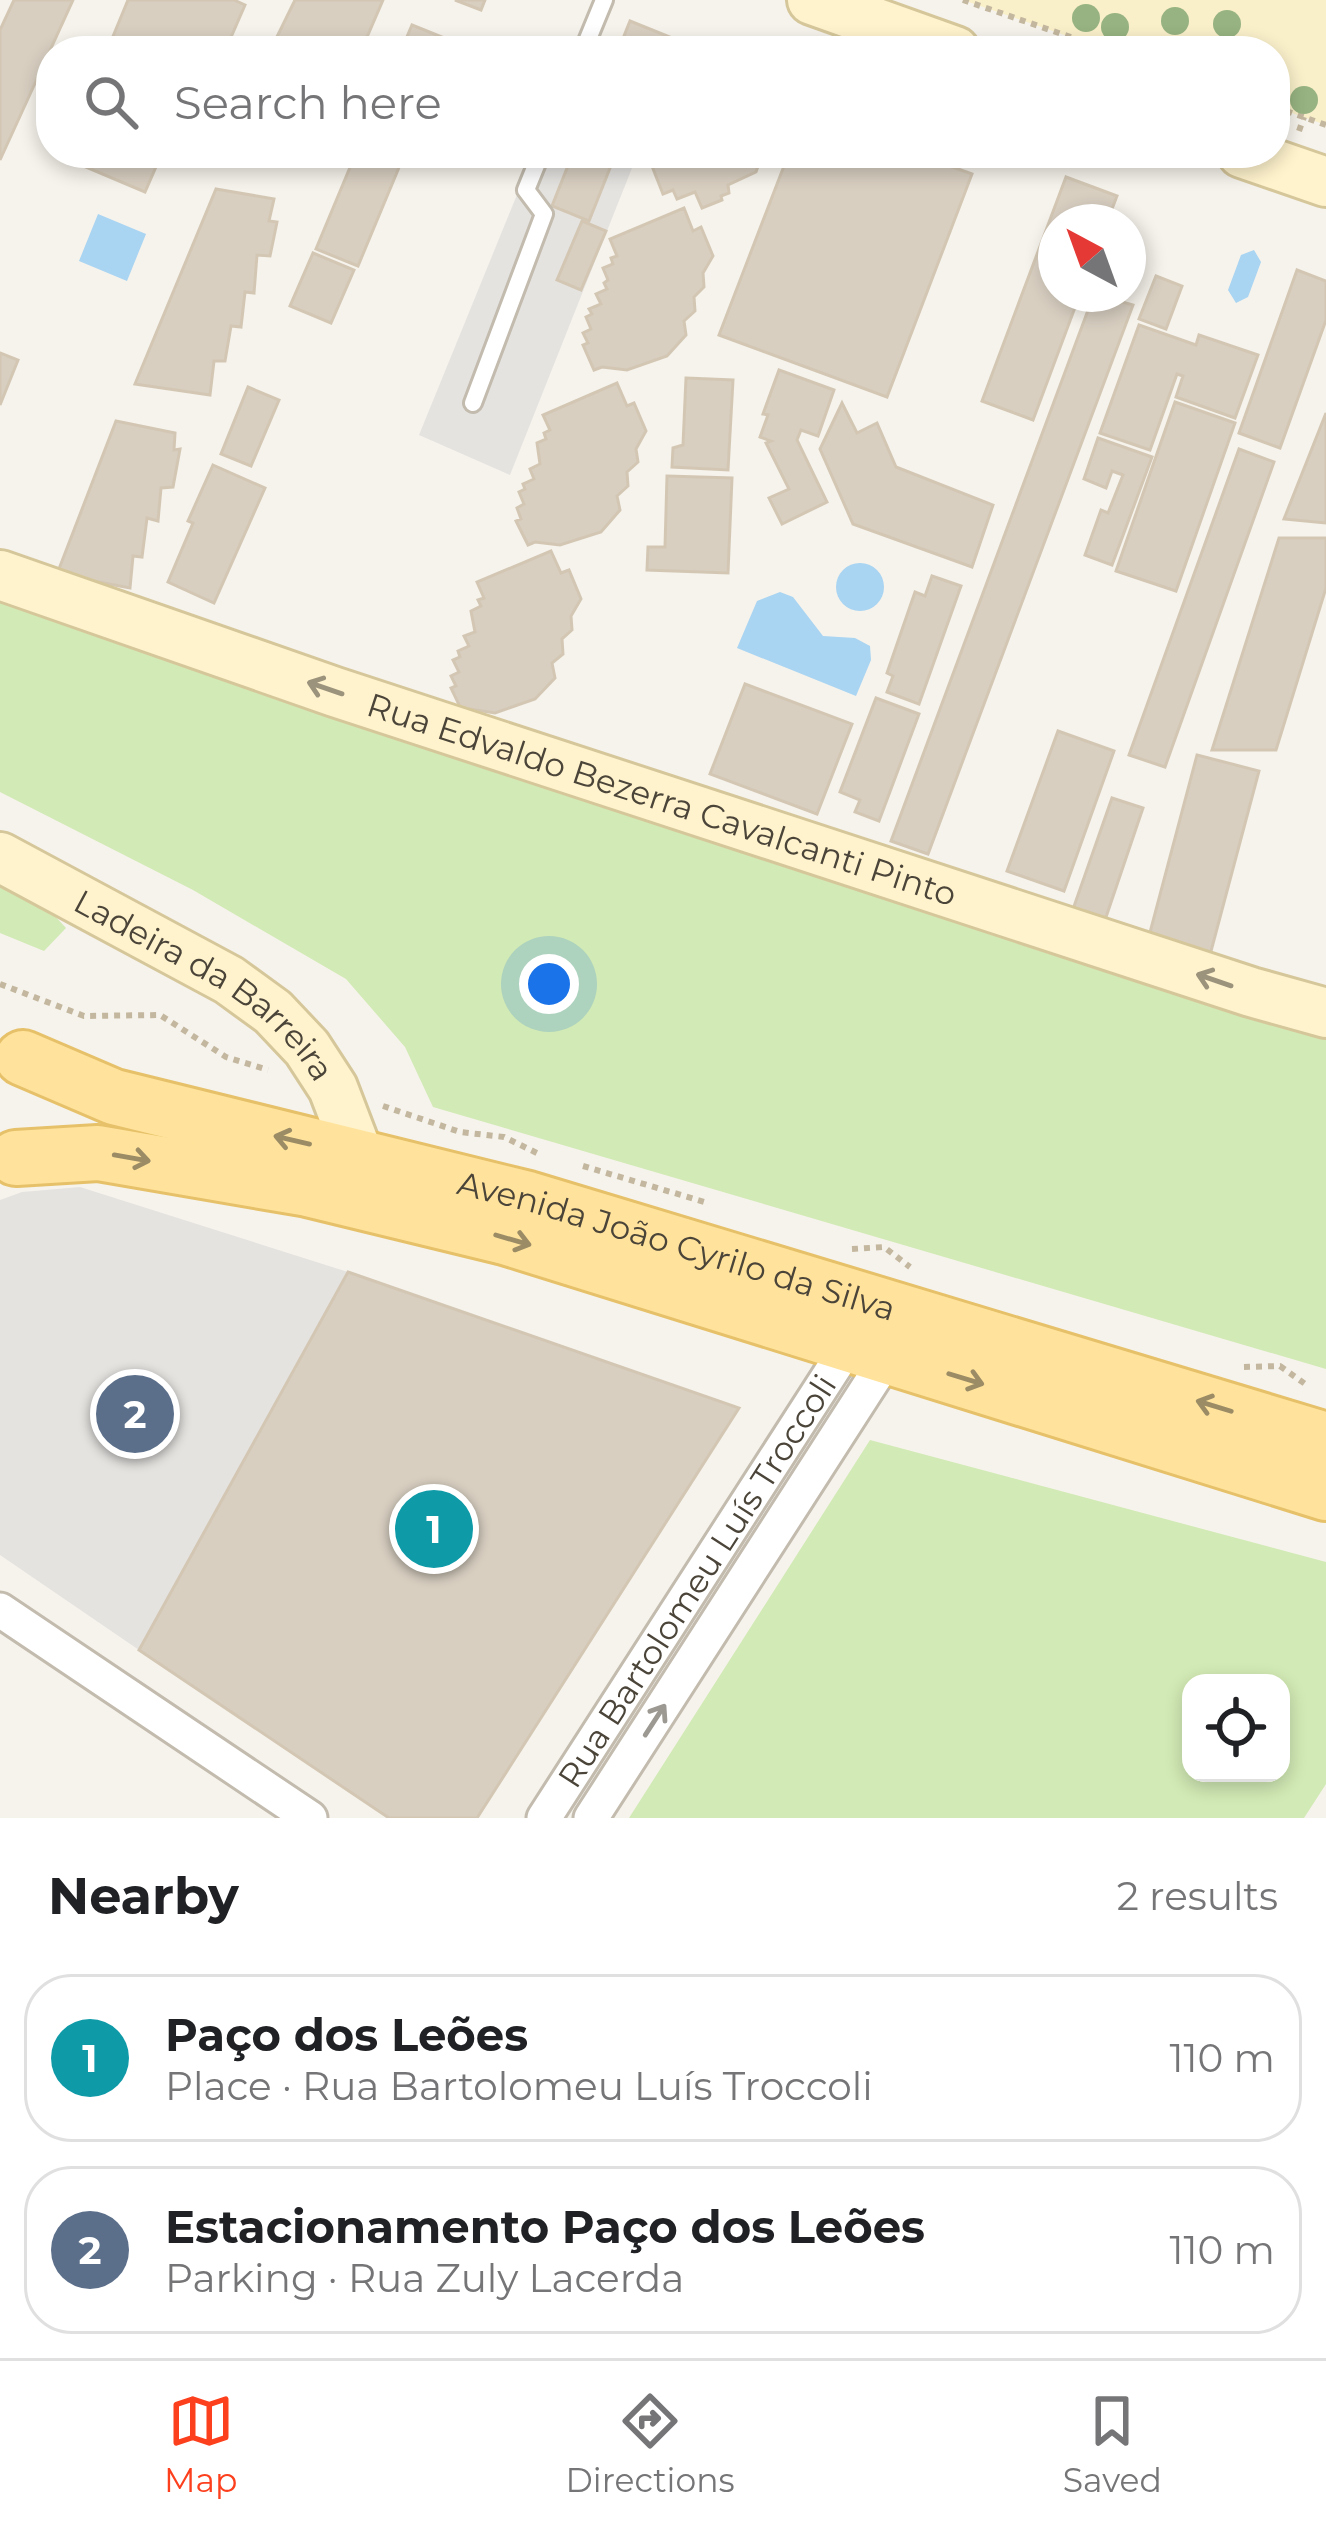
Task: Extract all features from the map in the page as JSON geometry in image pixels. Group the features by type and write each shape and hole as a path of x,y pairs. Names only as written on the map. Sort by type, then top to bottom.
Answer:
{"main road":[{"path":"812,0 913,36"},
{"path":"1285,168 1326,182"},
{"name":"Rua Edvaldo Bezerra Cavalcanti Pinto","path":"0,575 334,692 1326,1013"},
{"name":"Ladeira da Barreira","path":"0,857 212,970 273,1012 307,1048 332,1088 359,1156"},
{"path":"8,1162 31,1142 42,1099 36,1077 12,1051"},
{"name":"Avenida João Cyrilo da Silva","path":"12,1051 114,1097 528,1199 1326,1440"},
{"name":"Avenida João Cyrilo da Silva","path":"8,1162 98,1153 308,1189 506,1237 1326,1493"}],"street":[{"name":"Rua Bartolomeu Luís Troccoli","path":"544,1818 870,1349"},
{"name":"Rua Bartolomeu Luís Troccoli","path":"591,1818 870,1349"},
{"path":"0,1610 310,1818"}],"lane":[{"path":"589,36 604,0"},
{"path":"473,403 544,214 526,190 536,168"}],"path":[{"path":"963,0 1067,36"},
{"path":"1290,112 1326,124"}],"green space":[{"path":"0,585 1043,952 1326,1032 1326,1369 433,1107 405,1047 346,979 193,890 0,792"},
{"path":"0,857 66,928 44,951 0,933"},
{"path":"870,1440 1326,1562 1326,1784 1304,1818 629,1818"}],"sand":[{"path":"963,0 1326,0 1326,125 1290,112 1290,36 1067,36"}],"shaded area":[{"path":"528,168 632,168 510,475 419,435"},
{"path":"80,1187 348,1272 139,1650 0,1555 0,1200 22,1192"}],"water":[{"path":"98,214 146,234 127,281 79,261"},
{"path":"1254,250 1261,262 1248,297 1236,303 1228,290 1241,255"},
{"path":"860,563 877,570 884,587 877,604 860,611 843,604 836,587 843,570"},
{"path":"780,592 793,597 823,636 855,638 870,646 871,660 856,696 737,648 757,601"}],"building":[{"path":"14,0 73,0 57,36 36,36 36,81 0,160 0,30"},
{"path":"128,0 234,0 245,5 232,36 113,36"},
{"path":"295,0 383,0 367,36 277,36"},
{"path":"455,0 485,0 481,10"},
{"path":"630,21 668,36 624,36"},
{"path":"412,25 440,36 407,36"},
{"path":"88,168 155,168 145,192"},
{"path":"350,168 399,168 358,266 316,249"},
{"path":"567,168 610,168 589,221 552,206"},
{"path":"653,168 757,168 728,185 729,193 722,200 702,208 695,192 677,199 673,190 663,194"},
{"path":"783,168 955,168 972,174 887,397 719,335"},
{"path":"1066,177 1117,196 1114,204 1056,204"},
{"path":"216,189 274,199 269,221 277,222 270,256 257,255 254,293 245,292 241,327 231,326 225,361 214,361 210,395 135,384"},
{"path":"684,208 693,231 701,227 713,256 703,273 704,287 694,297 695,311 684,321 686,335 667,356 627,370 594,370 583,333 591,329 586,317 592,314 589,309 601,304 596,294 607,289 603,268 617,256 610,239"},
{"path":"582,221 606,231 581,290 557,280"},
{"path":"1038,252 1038,312 1073,312 1033,420 982,401"},
{"path":"313,253 354,270 331,323 290,306"},
{"path":"1297,270 1326,281 1326,320 1280,448 1239,433"},
{"path":"1156,276 1182,286 1166,329 1139,319 1146,312"},
{"path":"1087,312 1130,312 928,854 891,841"},
{"path":"1139,325 1196,345 1199,335 1258,355 1235,418 1176,397 1183,376 1177,374 1150,450 1100,433"},
{"path":"0,353 18,360 0,405"},
{"path":"779,370 834,390 818,436 801,430 797,440 827,502 782,524 769,498 789,489 766,443 771,441 760,437"},
{"path":"686,378 733,380 728,470 672,467 673,448 683,445"},
{"path":"617,383 627,406 634,403 646,431 636,449 638,462 627,472 628,486 617,496 620,510 601,532 560,545 528,545 516,521 521,519 517,508 524,504 519,492 525,489 523,484 534,479 530,469 540,464 537,443 550,430 543,415"},
{"path":"248,387 279,400 251,466 221,454"},
{"path":"1175,402 1235,423 1176,591 1116,571"},
{"path":"842,403 857,433 877,423 896,467 993,505 972,567 853,524 820,449"},
{"path":"1326,413 1326,523 1284,519"},
{"path":"116,421 175,433 174,450 180,449 173,487 161,488 158,521 147,518 142,557 133,556 130,588 57,574"},
{"path":"1098,438 1152,457 1112,565 1085,555 1101,510 1108,513 1123,475 1112,471 1106,488 1084,479"},
{"path":"1239,449 1274,462 1165,767 1129,755"},
{"path":"213,465 265,488 214,603 168,582"},
{"path":"667,476 732,478 728,573 647,570 648,547 665,547"},
{"path":"1279,538 1326,538 1326,588 1276,750 1212,750"},
{"path":"551,551 561,573 569,570 581,599 571,616 572,630 562,639 563,654 552,663 555,678 535,699 495,713 470,709 463,713 451,688 456,686 451,676 459,672 453,660 460,657 458,651 469,646 464,636 475,632 471,611 484,598 477,582"},
{"path":"932,576 961,586 919,704 887,692 893,676 887,673 915,592 925,596"},
{"path":"745,684 852,724 817,814 710,774"},
{"path":"876,698 919,714 879,821 855,812 860,800 840,792"},
{"path":"1058,731 1114,751 1064,891 1007,871"},
{"path":"1197,755 1259,771 1210,955 1148,940"},
{"path":"1112,798 1143,808 1104,923 1072,912"},
{"path":"348,1272 739,1408 477,1818 389,1818 139,1650"}],"place":[{"name":"Estacionamento Paço dos Leões","path":"135,1414"},
{"name":"Paço dos Leões","path":"434,1529"}]}
